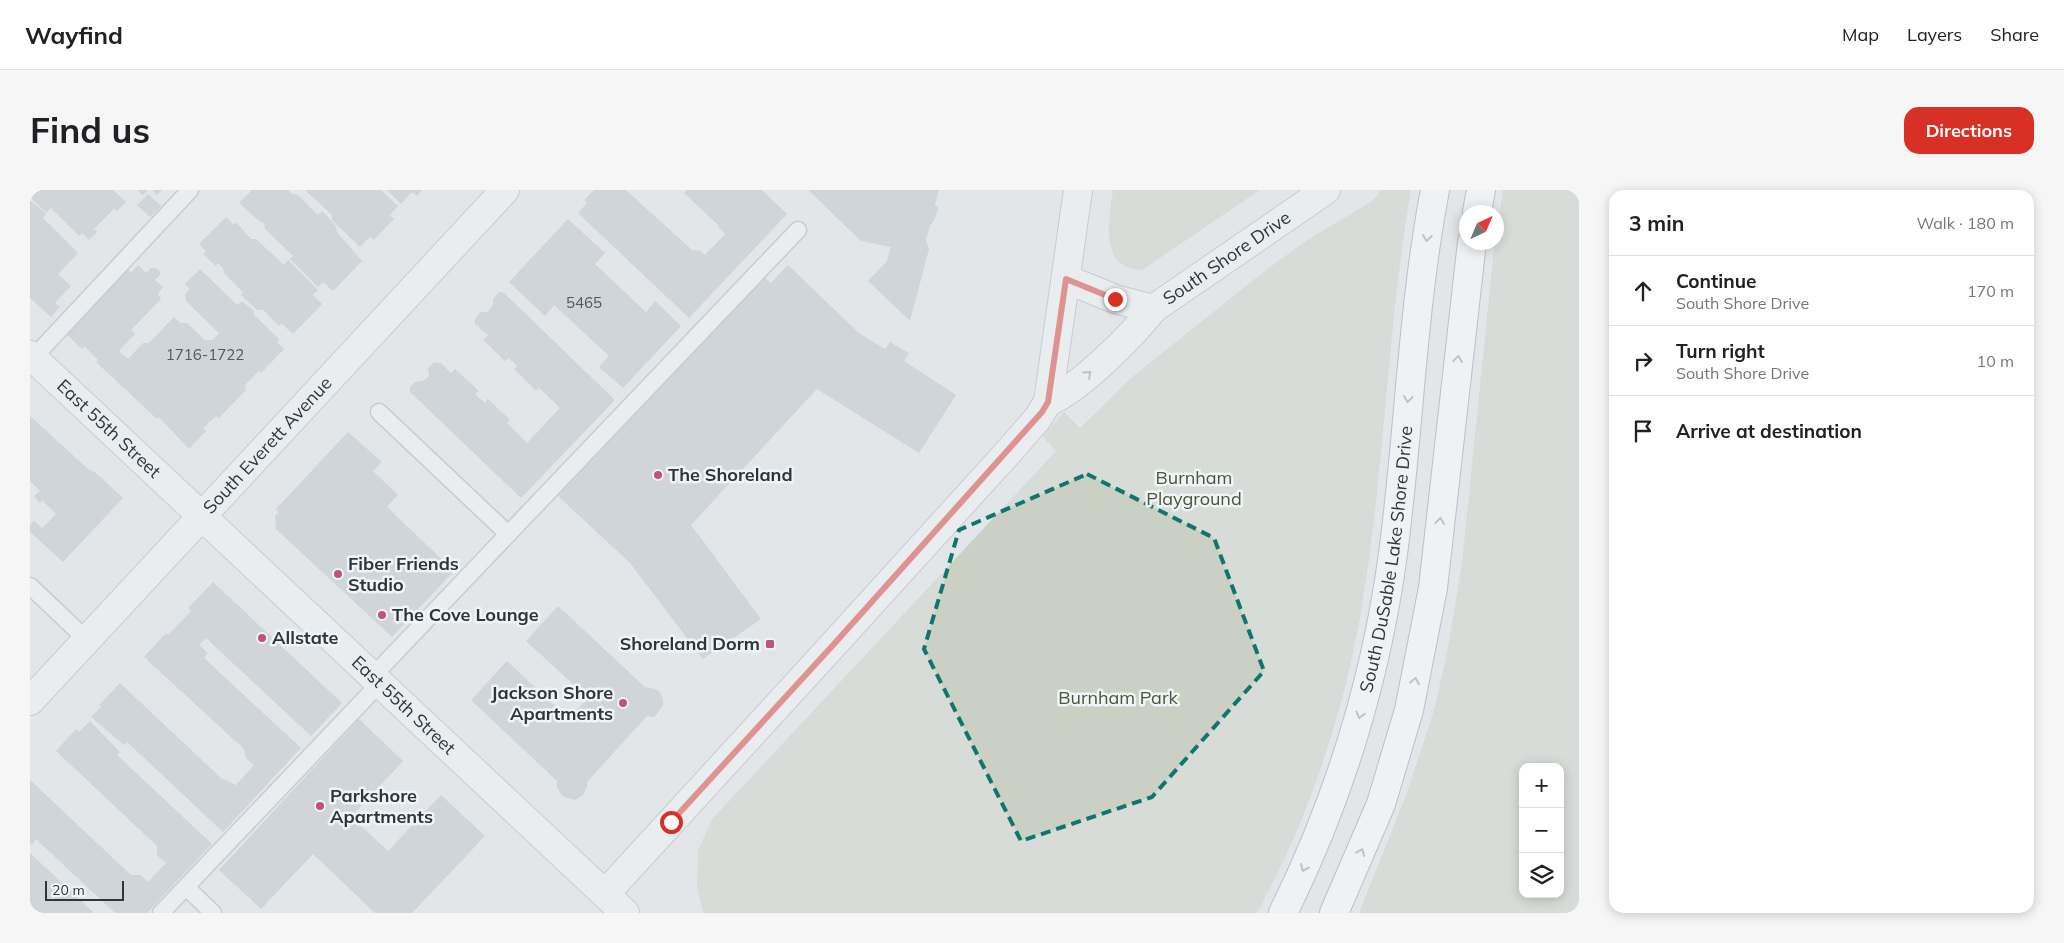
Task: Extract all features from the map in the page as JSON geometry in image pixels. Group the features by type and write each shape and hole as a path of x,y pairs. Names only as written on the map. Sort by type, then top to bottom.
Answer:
{"highway":[{"name":"South DuSable Lake Shore Drive","path":"1283,913 1327,818 1359,720 1377,647 1393,554 1410,376 1428,225 1435,190"},
{"path":"1478,205 1481,190"},
{"path":"1334,913 1381,804 1410,710 1433,588 1471,250"}],"street":[{"name":"South Everett Avenue","path":"30,701 505,190"},
{"name":"South Shore Drive","path":"605,894 1037,420 1048,402 1078,190"},
{"name":"South Shore Drive","path":"1048,402 1079,382 1137,330 1153,308 1326,190"},
{"name":"South Shore Drive","path":"1066,279 1115,299 1153,308"},
{"name":"East 55th Street","path":"32,357 625,913"}],"lane":[{"path":"32,357 190,190"},
{"path":"161,913 376,681 508,534 798,230"},
{"path":"379,412 508,534"},
{"path":"30,586 87,640"},
{"path":"186,887 213,913"}],"highlighted area":[{"path":"1087,474 1214,538 1264,671 1152,797 1021,841 924,649 959,530"}],"green space":[{"path":"1113,190 1260,190 1142,270 1128,267 1118,261 1112,252 1109,228"},
{"name":"Burnham Park","path":"1380,190 1411,190 1396,294 1376,503 1362,606 1335,725 1322,764 1293,840 1257,913 703,913 697,885 698,850 713,818 1056,451 1042,436 1064,412 1080,428 1131,378 1266,270 1309,239 1369,203 1378,195"},
{"path":"1503,190 1579,190 1579,913 1359,913 1407,793 1434,710 1447,653 1462,563 1494,250 1504,250 1504,205 1501,205"}],"building":[{"path":"30,190 113,190 126,202 117,211 114,209 94,229 97,232 89,240 82,233 79,236 51,208 46,213 30,197"},
{"path":"137,190 148,190 143,195"},
{"path":"152,190 162,190 157,195"},
{"path":"252,190 288,190 292,194 298,195 318,215 322,211 336,226 337,232 362,261 333,291 323,282 318,287 290,259 293,256 265,229 264,223 259,221 239,203"},
{"path":"305,190 381,190 398,206 390,215 394,219 374,240 370,237 360,247 332,220 332,215"},
{"path":"387,190 422,190 417,196 412,192 401,204"},
{"path":"594,190 626,190 692,250 701,251 705,255 725,234 684,193 687,190 762,190 787,214 689,318 578,213 587,203 584,200"},
{"path":"808,190 939,190 935,205 938,208 926,240 929,249 910,321 868,281 887,261 891,247 861,241"},
{"path":"148,194 161,206 150,217 137,205"},
{"path":"30,200 46,214 43,218 78,253 58,274 71,286 55,303 60,307 51,317 30,298"},
{"path":"226,217 233,224 237,223 251,239 256,239 284,265 288,260 318,290 313,295 322,304 293,334 282,324 279,326 263,310 257,310 241,295 244,293 224,273 223,268 218,263 216,266 203,254 206,251 199,244"},
{"path":"568,219 605,253 595,264 646,312 655,301 681,326 623,388 599,367 609,356 554,305 545,316 509,282"},
{"path":"138,265 146,273 151,268 156,268 160,271 160,275 155,280 163,287 158,294 161,299 131,330 135,334 119,351 128,359 143,343 149,343 174,317 181,323 187,323 205,340 213,340 219,333 186,301 185,294 190,289 185,284 200,269 237,305 242,301 254,311 254,315 280,340 277,342 284,349 261,373 259,371 245,385 246,390 219,418 216,416 203,428 206,431 189,449 159,417 157,419 96,362 98,360 84,346 82,349 65,333 127,268 131,273"},
{"name":"The Shoreland","path":"788,265 860,334 885,349 890,342 909,353 904,361 956,395 919,453 817,389 691,525 761,619 703,659 630,563 558,496 763,276 771,283"},
{"path":"499,292 504,293 615,400 521,498 410,392 410,387 415,382 423,381 429,376 428,368 434,362 441,363 451,373 455,369 479,391 475,394 485,403 488,399 510,420 507,423 527,443 560,408 539,388 536,391 514,369 517,366 509,358 505,361 483,340 488,335 475,324 475,319 481,312 487,312 493,305 493,299"},
{"path":"30,416 123,498 63,562 30,532 30,525 34,521 42,528 56,514 42,500 40,503 34,496 40,491 30,481"},
{"path":"348,432 382,462 373,471 398,495 387,507 454,571 392,637 276,529 275,516 279,512 276,509"},
{"path":"213,582 342,703 311,736 206,638 199,645 208,653 204,658 301,748 223,832 127,742 124,745 91,717 101,707 99,705 120,683 221,778 236,785 254,765 246,758 244,749 144,657 166,633 168,635 191,611 188,608"},
{"name":"Jackson Shore Apartments","path":"558,606 645,687 660,692 663,700 663,705 657,714 654,717 647,716 587,782 583,795 575,800 562,796 557,787 557,781 471,700 507,661 569,719 588,698 526,641"},
{"name":"Parkshore Apartments","path":"359,719 403,761 351,817 388,851 441,795 485,836 412,913 375,913 313,854 261,909 219,870"},
{"path":"90,721 120,752 117,755 212,844 147,913 115,913 36,839 32,845 30,843 30,780 131,875 140,875 148,882 166,863 157,855 157,846 56,751 76,729 79,732"},
{"path":"30,853 94,913 32,913 30,911"}],"place":[{"name":"The Shoreland","path":"658,475"},
{"name":"Fiber Friends Studio","path":"338,574"},
{"name":"The Cove Lounge","path":"382,615"},
{"name":"Allstate","path":"262,638"},
{"name":"Shoreland Dorm","path":"770,644"},
{"name":"Jackson Shore Apartments","path":"623,703"},
{"name":"Parkshore Apartments","path":"320,806"}],"route":[{"path":"671,822 1037,420 1048,402 1066,279 1115,299"}],"park label":[{"name":"Burnham Playground","path":"1194,488"}]}
